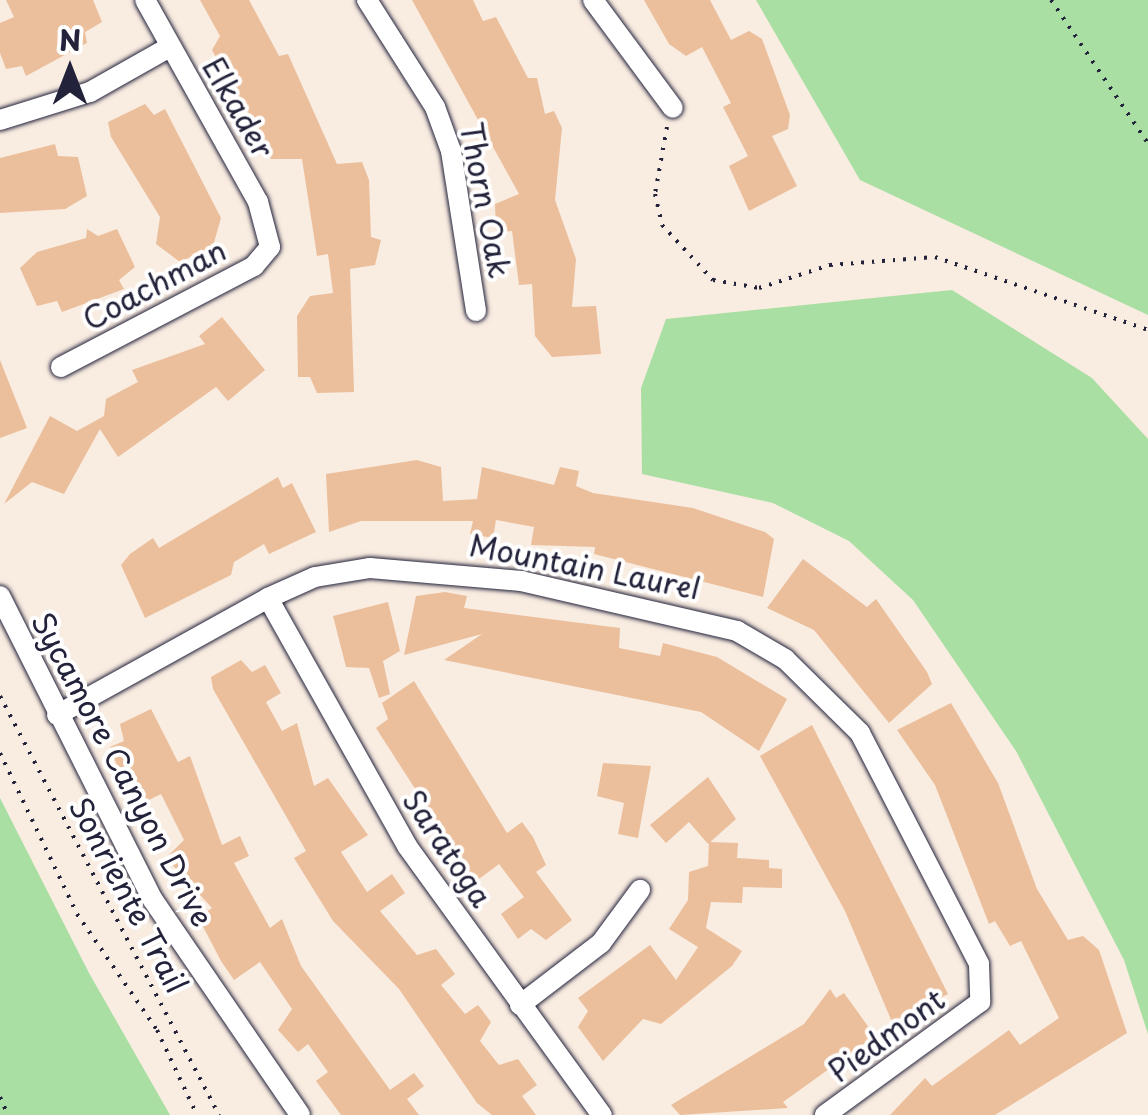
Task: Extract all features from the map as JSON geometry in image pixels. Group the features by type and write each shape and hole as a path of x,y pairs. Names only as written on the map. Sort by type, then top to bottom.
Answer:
{"street":[{"name":"Elkader","path":"146,0 258,202 270,247"},
{"name":"Thorn Oak","path":"367,0 436,107 451,150 476,312"},
{"path":"593,0 673,108"},
{"path":"0,120 90,92 170,47"},
{"name":"Coachman","path":"61,367 254,266 270,247"},
{"name":"Mountain Laurel","path":"56,714 268,598 315,577 429,567 736,631 785,659 860,732 979,964 980,1002"},
{"name":"Sycamore Canyon Drive","path":"0,596 56,714 153,900 300,1115"},
{"name":"Saratoga","path":"268,598 388,816 602,1115"},
{"path":"520,1004 602,944 640,890"},
{"name":"Piedmont","path":"825,1115 980,1002"}],"path":[{"path":"1051,0 1148,142"},
{"path":"673,108 659,154 662,225 713,280 759,288 830,266 936,257 1148,330"},
{"name":"Sonriente Trail","path":"0,696 219,1115"},
{"path":"0,753 77,914 157,1030 197,1115"},
{"path":"0,1097 8,1115"}],"green space":[{"path":"756,0 1148,0 1148,315 860,180"},
{"path":"952,290 1092,378 1148,439 1148,1034 1124,960 1016,751 913,600 849,541 773,503 642,474 641,388 666,319"},
{"path":"0,798 89,973 170,1115 0,1115"}],"building":[{"path":"6,0 93,0 102,22 85,32 87,43 26,76 22,66 6,69 0,53 0,23 14,17"},
{"path":"200,0 249,0 279,56 288,54 337,164 362,162 369,180 371,237 381,240 375,265 350,269 354,392 317,393 310,377 298,377 297,316 310,296 333,293 328,254 317,256 302,159 271,159 212,50 220,36"},
{"path":"412,0 473,0 483,21 496,17 528,78 537,78 545,114 554,111 562,128 555,200 576,259 572,307 596,306 601,354 552,357 535,336 532,284 519,285 512,231 496,232 495,204 519,194"},
{"path":"644,0 710,0 731,40 749,31 762,39 790,115 788,129 772,136 797,186 749,211 729,166 748,156 723,107 731,103 702,47 686,56 669,44"},
{"path":"145,104 154,115 165,109 221,218 213,246 180,262 156,244 160,217 111,137 108,122"},
{"path":"55,144 58,156 78,157 87,196 65,209 0,213 0,158"},
{"path":"87,229 98,236 117,229 135,267 119,280 124,289 62,312 57,301 37,306 20,268 37,252 86,238"},
{"path":"222,317 265,370 228,401 216,387 118,457 100,429 64,494 32,482 4,504 50,416 77,431 104,416 106,399 138,382 132,370 205,344 199,336"},
{"path":"0,360 27,428 0,438"},
{"path":"417,460 441,467 443,501 477,499 482,467 554,485 560,467 579,471 576,486 593,493 693,508 765,532 774,539 763,597 594,554 595,547 531,545 534,527 496,520 493,538 470,534 473,521 361,521 329,532 326,474"},
{"path":"278,477 283,488 292,483 316,532 269,554 264,544 234,562 231,575 145,618 121,565 130,554 153,538 159,548"},
{"path":"803,559 867,607 876,599 927,672 932,684 889,723 814,630 767,608"},
{"path":"445,592 467,596 464,608 620,628 619,648 660,656 663,643 717,657 787,699 759,751 701,712 444,660 482,634 404,655 416,596"},
{"path":"388,602 400,651 383,661 390,694 379,698 369,668 346,667 333,616"},
{"path":"241,660 252,672 265,665 281,693 266,702 282,731 297,723 314,786 328,778 368,835 341,852 367,892 392,874 405,893 380,911 417,955 436,949 455,974 441,985 465,1014 478,1005 491,1022 480,1041 499,1065 518,1059 537,1085 522,1096 536,1115 492,1115 477,1103 399,989 333,921 294,858 306,851 213,689 211,677"},
{"path":"414,681 507,833 522,822 533,837 546,865 536,872 572,920 546,940 531,929 518,939 501,914 524,897 499,864 475,882 376,728 388,719 382,703"},
{"path":"951,703 998,783 1037,889 1068,940 1083,936 1099,950 1127,1033 995,1115 890,1115 925,1078 932,1086 1009,1030 1020,1045 1059,1018 1021,941 1010,946 995,921 989,924 935,785 897,730"},
{"path":"151,709 178,762 190,756 222,845 240,836 249,856 234,863 270,928 282,919 301,966 390,1090 414,1073 424,1086 407,1099 419,1115 341,1115 316,1081 328,1072 308,1044 298,1052 278,1030 292,1009 260,962 234,980 221,961 198,917 212,908 166,858 184,840 161,794 133,808 110,747 124,741 120,724"},
{"path":"812,725 948,994 892,1022 845,911 760,756"},
{"path":"603,763 651,766 638,838 618,834 624,803 597,796"},
{"path":"708,777 736,819 708,844 689,822 666,843 650,825"},
{"path":"709,842 738,843 737,858 769,860 769,868 782,869 782,888 743,887 742,903 711,902 706,928 742,951 732,966 661,1024 643,1019 603,1061 578,1027 588,1011 578,998 650,945 676,980 698,947 669,929 688,900 689,872 708,866"},
{"path":"830,989 836,998 844,993 875,1036 783,1102 788,1108 680,1115 671,1105 804,1024"}]}
